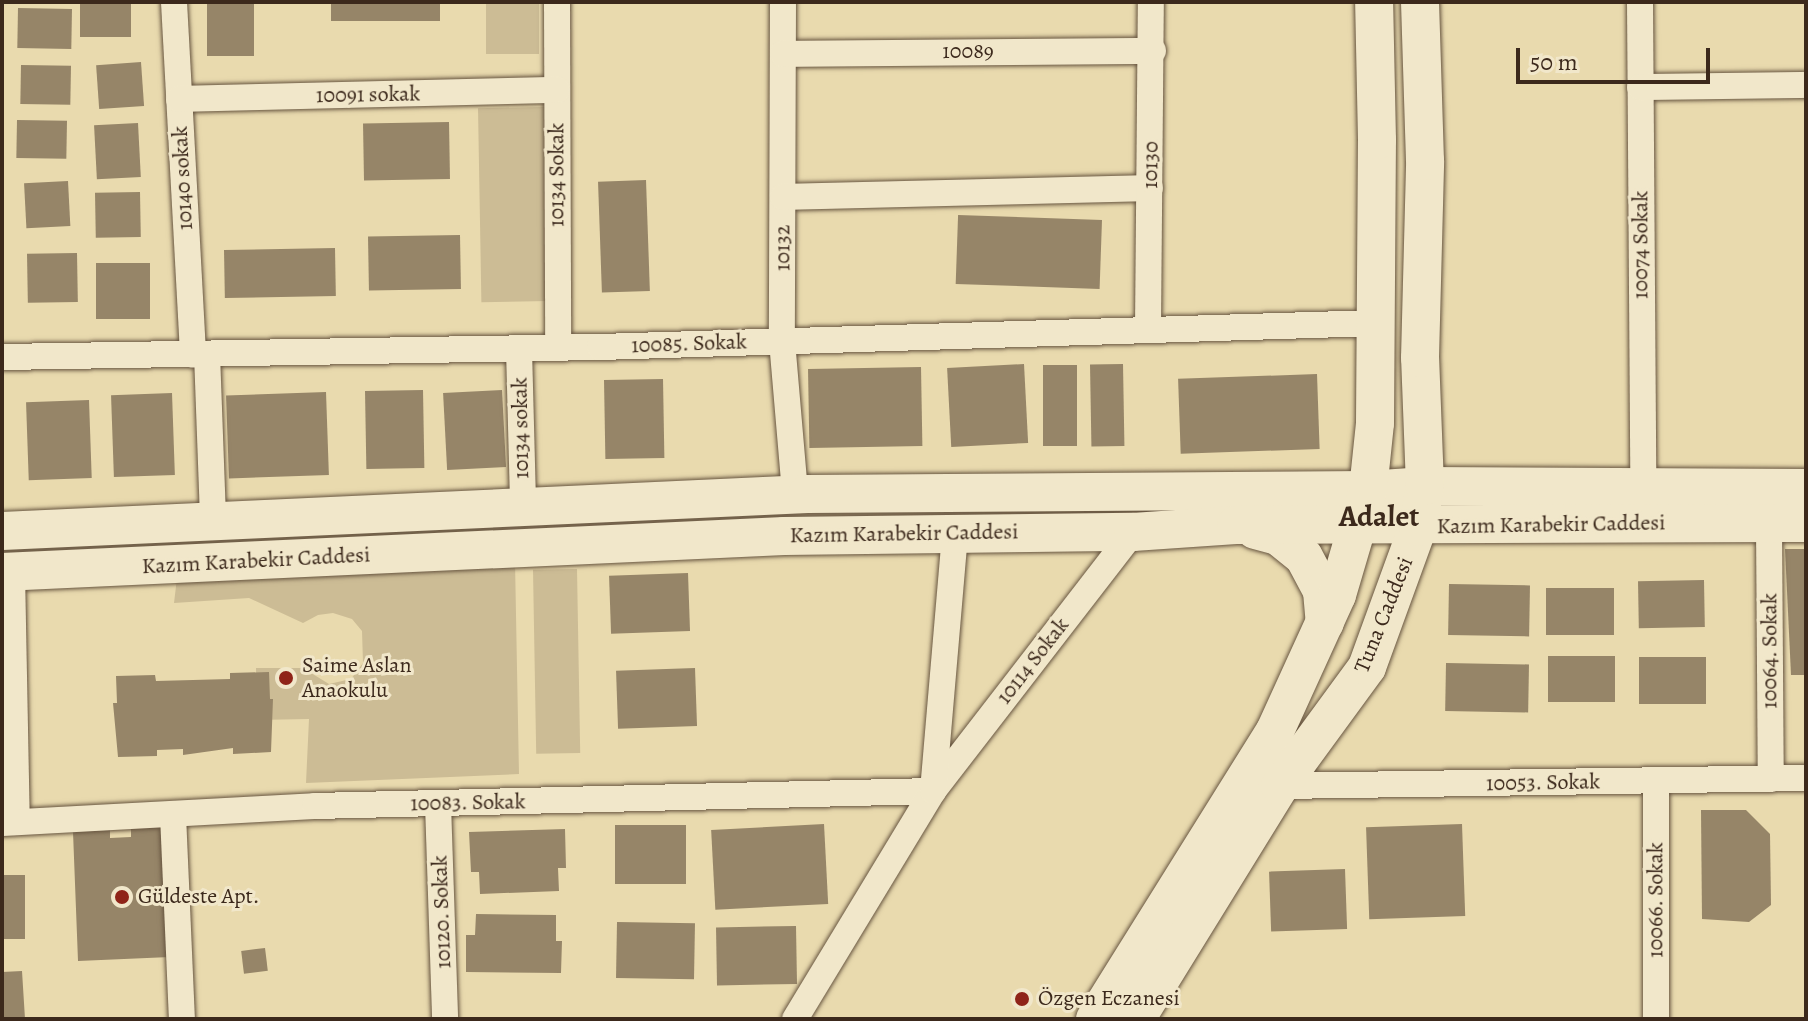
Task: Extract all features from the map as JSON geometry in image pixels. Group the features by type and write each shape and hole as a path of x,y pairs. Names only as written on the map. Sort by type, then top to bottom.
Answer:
{"street":[{"name":"10140 sokak","path":"174,2 213,520"},
{"name":"10134 Sokak","path":"557,2 558,348"},
{"name":"10132","path":"783,2 782,341 795,494"},
{"name":"10130","path":"1148,328 1153,51 1151,2"},
{"path":"1095,1019 1275,731 1337,595 1368,490 1375,423 1374,2"},
{"name":"Tuna Caddesi","path":"1136,1019 1280,786 1367,667 1418,527 1425,486 1420,358 1425,161 1420,2"},
{"name":"10074 Sokak","path":"1640,2 1643,488"},
{"name":"10089","path":"783,54 1153,51"},
{"path":"1640,87 1806,85"},
{"name":"10091 sokak","path":"179,99 557,90"},
{"path":"783,197 1150,188"},
{"name":"10085. Sokak","path":"2,357 519,349 1376,323"},
{"name":"10134 sokak","path":"519,349 523,507"},
{"name":"Kazım Karabekir Caddesi","path":"2,531 795,494 1368,490 1425,486 1806,488"},
{"name":"Kazım Karabekir Caddesi","path":"7,572 784,536 1133,532 1236,525 1418,527 1788,523"},
{"name":"10064. Sokak","path":"1771,779 1788,523"},
{"path":"1236,525 1278,536 1304,557 1322,591 1325,623"},
{"name":"10114 Sokak","path":"795,1019 933,791 1133,532"},
{"name":"10114 Sokak","path":"933,791 955,533"},
{"path":"7,572 10,823"},
{"name":"10053. Sokak","path":"1280,786 1806,778"},
{"name":"10066. Sokak","path":"1656,781 1656,1019"},
{"name":"10083. Sokak","path":"10,823 315,806 933,791"},
{"name":"10120. Sokak","path":"438,804 445,1019"},
{"path":"173,815 182,1019"}],"shaded area":[{"path":"486,2 539,2 539,54 486,54"},
{"path":"545,107 548,301 481,302 478,108"},
{"path":"515,561 519,774 306,783 309,719 257,720 256,668 303,668 329,684 351,679 363,663 362,631 352,619 333,613 318,615 303,623 249,598 174,603 177,578"},
{"path":"577,569 580,753 536,754 533,570"}],"building":[{"path":"80,2 131,2 131,37 80,37"},
{"path":"207,2 254,2 254,56 207,56"},
{"path":"331,2 440,2 440,21 331,21"},
{"path":"18,8 72,9 71,49 17,48"},
{"path":"141,62 144,106 99,109 96,65"},
{"path":"21,65 71,66 70,105 20,104"},
{"path":"17,120 67,121 66,159 16,158"},
{"path":"449,122 450,179 364,180 363,124"},
{"path":"138,123 141,177 97,179 94,125"},
{"path":"646,180 650,291 602,293 598,182"},
{"path":"68,181 70,226 26,228 24,183"},
{"path":"140,192 141,237 96,238 95,193"},
{"path":"958,215 1102,220 1100,289 956,284"},
{"path":"460,235 461,289 369,291 368,237"},
{"path":"335,248 336,296 225,298 224,250"},
{"path":"77,253 78,302 28,303 27,254"},
{"path":"96,263 150,263 150,319 96,319"},
{"path":"1024,364 1028,443 951,447 947,368"},
{"path":"1123,364 1124,446 1091,447 1090,365"},
{"path":"1043,365 1077,365 1077,446 1043,446"},
{"path":"921,367 922,446 809,448 808,369"},
{"path":"1317,374 1320,449 1181,454 1178,379"},
{"path":"663,379 664,458 605,459 604,380"},
{"path":"423,390 424,468 366,469 365,391"},
{"path":"502,390 506,467 447,470 443,393"},
{"path":"326,392 329,475 229,478 226,395"},
{"path":"172,393 175,475 114,477 111,395"},
{"path":"89,400 92,478 29,480 26,402"},
{"path":"1785,549 1806,549 1806,675 1791,675"},
{"path":"688,573 690,631 611,634 609,576"},
{"path":"1704,580 1705,627 1639,628 1638,581"},
{"path":"1449,584 1530,585 1529,636 1448,635"},
{"path":"1546,588 1614,588 1614,635 1546,635"},
{"path":"1548,656 1615,656 1615,702 1548,702"},
{"path":"1639,657 1706,657 1706,704 1639,704"},
{"path":"1446,663 1529,664 1528,712 1445,711"},
{"path":"695,668 697,726 618,729 616,671"},
{"path":"269,672 270,699 273,699 271,752 233,754 233,748 183,755 183,749 157,750 157,756 118,757 113,703 117,703 116,676 155,675 156,681 230,679 230,673"},
{"path":"1701,810 1746,810 1770,834 1771,905 1749,922 1702,919"},
{"path":"824,824 828,904 715,910 711,830"},
{"path":"1462,824 1465,916 1369,919 1366,827"},
{"path":"615,825 686,825 686,884 615,884"},
{"name":"Güldeste Apt.","path":"165,827 170,957 78,961 73,832 110,830 110,838 131,837 131,828"},
{"path":"565,829 566,868 558,868 559,891 480,894 479,872 471,872 469,832"},
{"path":"1345,869 1347,929 1271,932 1269,872"},
{"path":"2,875 25,875 25,939 2,939"},
{"path":"476,914 556,915 556,941 562,941 561,973 466,972 466,935 475,935"},
{"path":"617,922 695,923 694,979 616,978"},
{"path":"796,926 797,984 717,985 716,927"},
{"path":"265,948 268,971 244,974 241,951"},
{"path":"22,971 25,1019 2,1019 2,972"}],"place":[{"name":"Saime Aslan Anaokulu","path":"286,678"},
{"name":"Güldeste Apt.","path":"122,897"},
{"name":"Özgen Eczanesi","path":"1022,999"}],"district":[{"name":"Adalet","path":"1379,516"}]}
